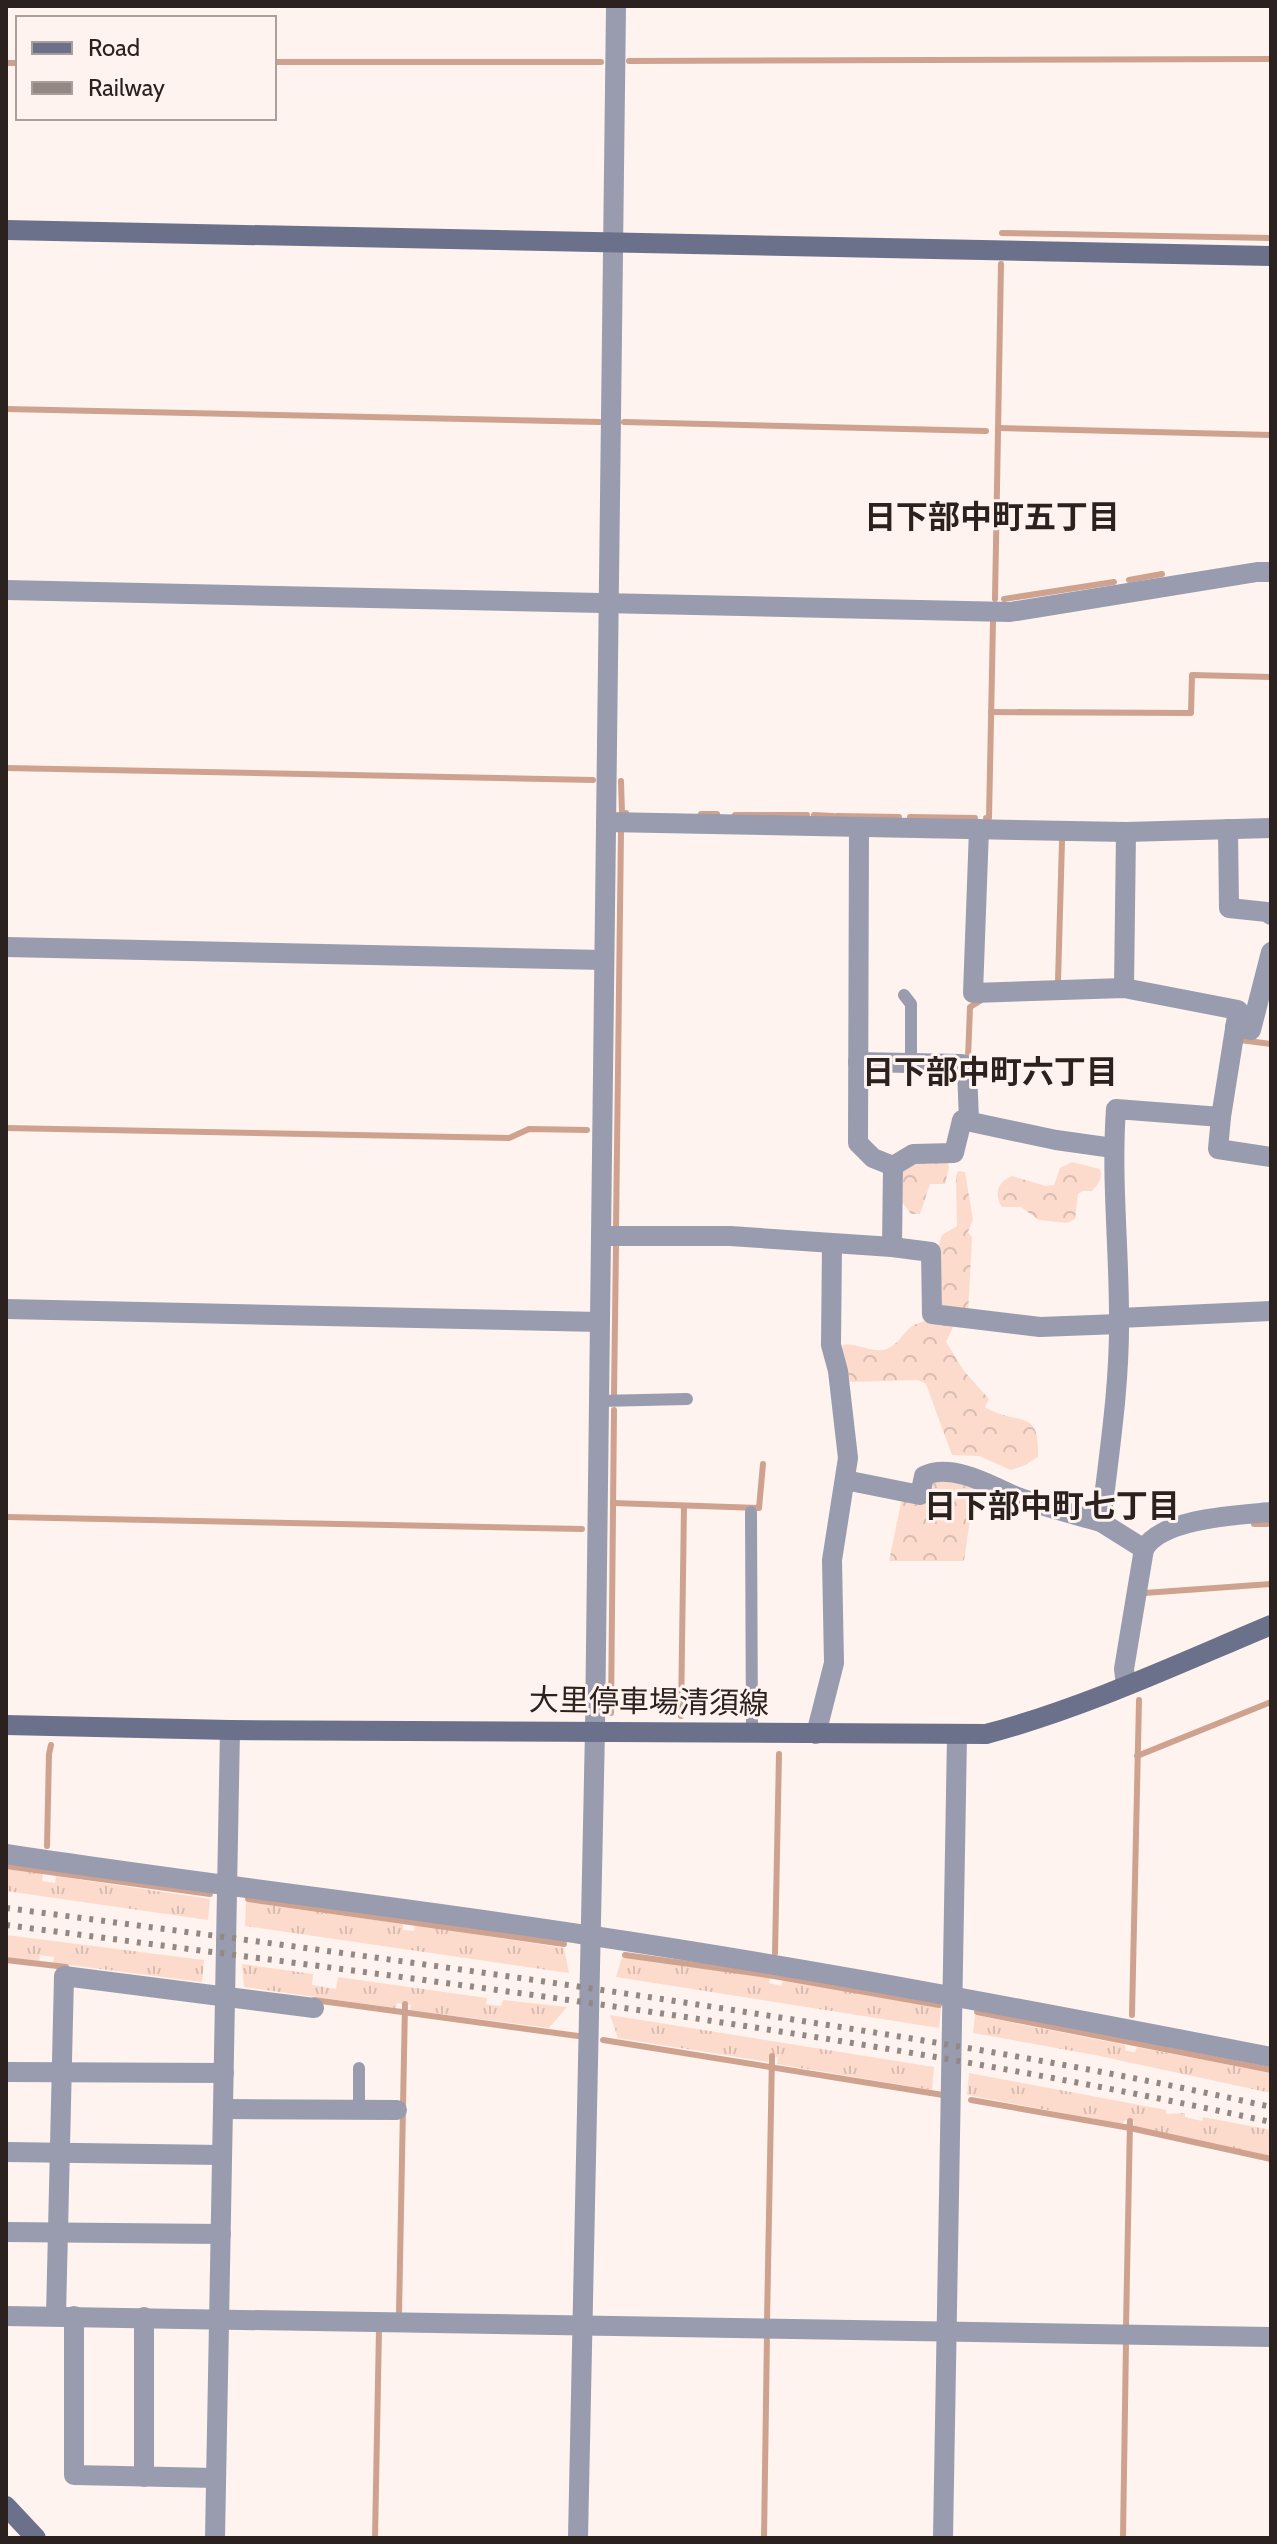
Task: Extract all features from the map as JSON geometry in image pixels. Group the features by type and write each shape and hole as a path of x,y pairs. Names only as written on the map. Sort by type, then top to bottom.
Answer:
{"street":[{"path":"578,2538 595,1730 616,6"},
{"path":"6,230 1271,256"},
{"path":"6,590 1010,612 1271,572"},
{"path":"606,822 1126,832 1271,828"},
{"path":"859,827 858,1143 873,1158 893,1166"},
{"path":"979,829 973,993 1124,988 1238,1010 1218,1149 1271,1157"},
{"path":"1228,829 1229,908 1271,915"},
{"path":"1124,988 1126,832"},
{"path":"6,947 604,960"},
{"path":"1235,1027 1251,1030 1271,952"},
{"path":"858,1062 962,1064 967,1069 969,1121"},
{"path":"1101,1522 1116,1400 1119,1321 1113,1148 1116,1109 1221,1117"},
{"path":"893,1166 913,1154 954,1153 962,1120 1056,1140 1113,1148"},
{"path":"892,1247 893,1166"},
{"path":"601,1236 730,1236 931,1252 932,1314 1040,1327 1271,1311"},
{"path":"816,1734 834,1663 832,1560 848,1458 838,1371 831,1345 832,1244"},
{"path":"6,1309 600,1322"},
{"path":"845,1480 920,1495 924,1476 935,1471 982,1479 1018,1497 1101,1522 1144,1549"},
{"path":"1126,1685 1124,1669 1144,1549 1149,1540 1167,1530 1191,1523 1271,1512"},
{"name":"大里停車場清須線","path":"6,1725 230,1730 986,1734 1017,1726 1126,1685 1271,1625"},
{"path":"215,2538 230,1730"},
{"path":"943,2538 957,1736"},
{"path":"6,1854 589,1935 954,1995 1271,2057"},
{"path":"216,2478 74,2475 58,2232 64,1976 314,2008"},
{"path":"6,2072 224,2073"},
{"path":"223,2109 397,2110"},
{"path":"6,2152 222,2155"},
{"path":"6,2232 221,2234"},
{"path":"6,2316 1271,2337"},
{"path":"144,2317 144,2477"},
{"path":"6,2506 36,2538"}],"lane":[{"path":"904,995 911,1004 911,1063"},
{"path":"599,1401 687,1399"},
{"path":"751,1512 752,1733"},
{"path":"359,2068 359,2110"}],"green space":[{"path":"915,1160 947,1160 949,1167 945,1184 930,1184 920,1214 911,1214 899,1198 899,1174"},
{"path":"1072,1162 1100,1169 1101,1172 1092,1191 1078,1194 1075,1219 1067,1223 1039,1220 1021,1207 1002,1207 998,1189 1007,1179 1012,1176 1046,1186 1054,1185 1060,1168"},
{"path":"958,1171 965,1172 973,1220 968,1232 972,1237 968,1314 939,1305 939,1244 942,1235 957,1226"},
{"path":"924,1321 954,1325 946,1342 964,1371 989,1399 985,1407 1031,1424 1038,1441 1038,1457 1011,1470 979,1456 952,1455 926,1384 918,1380 850,1382 841,1352 843,1345 887,1349 912,1326"},
{"path":"936,1480 975,1485 964,1561 889,1561 902,1498"},
{"path":"6,1869 43,1874 42,1881 55,1883 56,1876 210,1899 208,1920 6,1891"},
{"path":"246,1902 403,1924 403,1930 414,1931 415,1925 564,1948 569,1973 245,1926"},
{"path":"6,1935 204,1960 202,1982 53,1963 54,1957 40,1955 39,1961 6,1957"},
{"path":"622,1957 770,1978 769,1983 781,1986 783,1980 941,2008 939,2028 616,1977"},
{"path":"242,1964 313,1974 312,1985 336,1989 338,1977 487,1998 486,2004 501,2006 503,2000 567,2007 549,2028 410,2010 411,2005 397,2003 396,2008 244,1987"},
{"path":"610,2015 934,2067 932,2090 777,2064 778,2057 769,2056 768,2062 618,2038"},
{"path":"975,2015 1125,2045 1126,2051 1135,2052 1137,2047 1271,2073 1271,2093 1095,2055 973,2033"},
{"path":"969,2073 1166,2110 1166,2114 1185,2113 1185,2117 1202,2121 1203,2117 1271,2130 1271,2156 1134,2127 1134,2121 1125,2120 1122,2124 967,2095"}],"waterway":[{"path":"629,61 1271,59"},
{"path":"276,62 601,62"},
{"path":"6,63 16,63"},
{"path":"1002,233 1271,238"},
{"path":"995,599 1001,264"},
{"path":"6,409 600,422"},
{"path":"624,422 986,431"},
{"path":"998,428 1271,435"},
{"path":"1129,580 1162,574"},
{"path":"1004,599 1114,582"},
{"path":"986,818 989,818 993,621"},
{"path":"991,712 1191,713 1192,675 1271,677"},
{"path":"6,768 593,780"},
{"path":"621,781 622,813 626,813"},
{"path":"701,814 717,814"},
{"path":"735,815 807,815"},
{"path":"814,815 833,816"},
{"path":"837,816 899,817"},
{"path":"910,817 975,818"},
{"path":"616,1228 621,831"},
{"path":"1058,981 1062,841"},
{"path":"968,1059 970,1007 980,1001"},
{"path":"1240,1040 1271,1044"},
{"path":"6,1128 509,1138 529,1129 587,1130"},
{"path":"614,1395 616,1247"},
{"path":"611,1713 614,1410"},
{"path":"613,1503 759,1508 763,1464"},
{"path":"681,1716 684,1506"},
{"path":"6,1517 582,1529"},
{"path":"1254,1524 1267,1524"},
{"path":"1144,1593 1271,1584"},
{"path":"1132,2015 1139,1700"},
{"path":"1137,1756 1271,1702"},
{"path":"47,1846 51,1745"},
{"path":"775,1953 779,1754"},
{"path":"6,1866 210,1894"},
{"path":"248,1899 564,1944"},
{"path":"625,1955 774,1976 939,2005"},
{"path":"6,1960 66,1967"},
{"path":"314,2000 578,2036"},
{"path":"399,2314 405,2004"},
{"path":"977,2012 1271,2070"},
{"path":"603,2040 943,2095"},
{"path":"767,2321 772,2056"},
{"path":"971,2100 1130,2128 1271,2159"},
{"path":"1126,2327 1130,2121"},
{"path":"375,2538 379,2329"},
{"path":"764,2538 767,2335"},
{"path":"1123,2538 1126,2342"}],"railway":[{"path":"6,1908 488,1973 777,2017 1025,2058 1271,2107"},
{"path":"6,1925 482,1988 799,2034 1114,2090 1271,2122"}],"district":[{"name":"日下部中町五丁目","path":"992,517"},
{"name":"日下部中町六丁目","path":"990,1072"},
{"name":"日下部中町七丁目","path":"1052,1506"}]}
